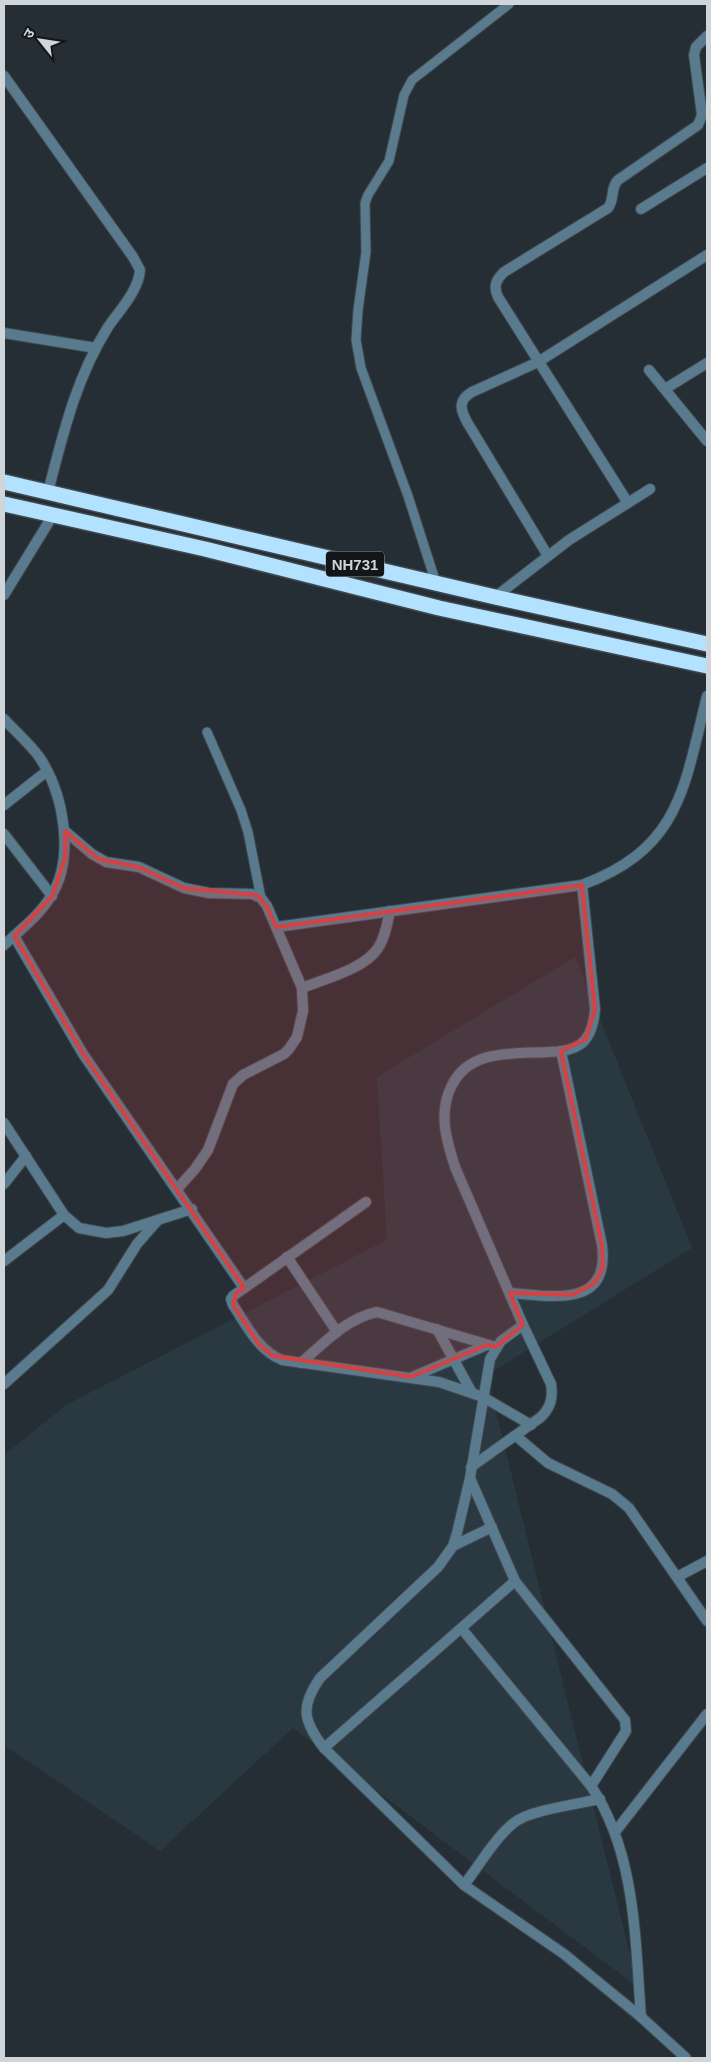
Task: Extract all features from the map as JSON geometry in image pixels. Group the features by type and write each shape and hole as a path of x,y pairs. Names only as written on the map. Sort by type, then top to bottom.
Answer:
{"highway":[{"name":"NH731","path":"4,482 495,597 707,644"},
{"name":"NH731","path":"4,504 206,549 439,608 707,666"}],"street":[{"path":"628,503 538,362 495,290 497,279 504,272 608,208 611,203 615,182 695,128 704,117 694,54 696,47 707,36"},
{"path":"4,76 138,264 139,276 136,285 96,348 76,392 67,418 48,492"},
{"path":"641,209 707,168"},
{"path":"548,556 467,422 460,407 467,395 538,362 707,256"},
{"path":"4,333 96,348"},
{"path":"665,389 707,363"},
{"path":"649,370 707,440"},
{"path":"495,597 569,540 650,489"},
{"path":"4,595 53,515"},
{"path":"276,927 582,885 605,876 624,865 647,847 664,828 676,809 683,790 707,696"},
{"path":"4,719 27,743 47,771 56,795 65,831 65,858 61,876 52,896 37,915 4,945"},
{"path":"4,805 47,771"},
{"path":"65,831 92,854 106,862 139,867 184,888 209,893 252,894 261,898 268,906 302,988 304,1003 302,1019 293,1044 284,1054 243,1075 233,1084 208,1150 195,1169 177,1189"},
{"path":"4,834 52,896"},
{"path":"470,1472 548,1410 553,1394 551,1384 523,1326 455,1167 447,1142 444,1108 447,1094 454,1079 464,1068 478,1059 495,1055 561,1051 574,1048 586,1039 594,1021 596,1009 582,885"},
{"path":"302,988 354,967 371,956 382,942 390,911"},
{"path":"14,936 83,1054 192,1209 244,1288"},
{"path":"510,1293 553,1296 583,1293 595,1284 603,1268 602,1246 561,1051"},
{"path":"4,1123 64,1215 79,1228 106,1233 123,1231 192,1209"},
{"path":"4,1184 26,1156"},
{"path":"366,1202 233,1296 231,1302 259,1345 272,1356 282,1360 440,1382 483,1397 531,1425"},
{"path":"4,1262 64,1215"},
{"path":"4,1384 108,1290 131,1252 158,1220"},
{"path":"287,1257 337,1332"},
{"path":"301,1363 337,1332 359,1317 377,1312 491,1346"},
{"path":"411,1377 491,1346 523,1326"},
{"path":"437,1329 472,1393"},
{"path":"491,1346 470,1472 453,1546 438,1567 320,1678 310,1693 306,1705 306,1718 309,1728 324,1748 464,1885 564,1954 641,2017 686,2058"},
{"path":"516,1436 548,1463 622,1501 638,1518 707,1621"},
{"path":"470,1472 515,1581 626,1724 626,1731 591,1786"},
{"path":"453,1546 492,1527"},
{"path":"678,1577 707,1562"},
{"path":"324,1748 515,1581"},
{"path":"462,1628 600,1799 615,1832 626,1873 632,1914 641,2017"},
{"path":"615,1832 707,1714"},
{"path":"464,1885 515,1822 530,1815 600,1799"}],"lane":[{"path":"436,583 408,496 361,368 356,340 366,252 364,209 368,194 389,161 404,96 412,80 509,4"},
{"path":"207,732 241,810 248,832 261,898"}],"highlighted area":[{"path":"65,831 99,859 139,867 184,888 257,895 267,906 276,927 582,885 595,1009 586,1039 561,1051 602,1245 603,1268 595,1283 572,1295 510,1293 523,1325 496,1347 487,1345 411,1377 273,1356 259,1345 233,1305 236,1293 244,1288 83,1054 14,936 52,896 65,858"}],"shaded area":[{"path":"575,957 692,1248 487,1375 638,1987 293,1728 160,1851 4,1745 4,1455 66,1405 387,1240 377,1077"}]}
